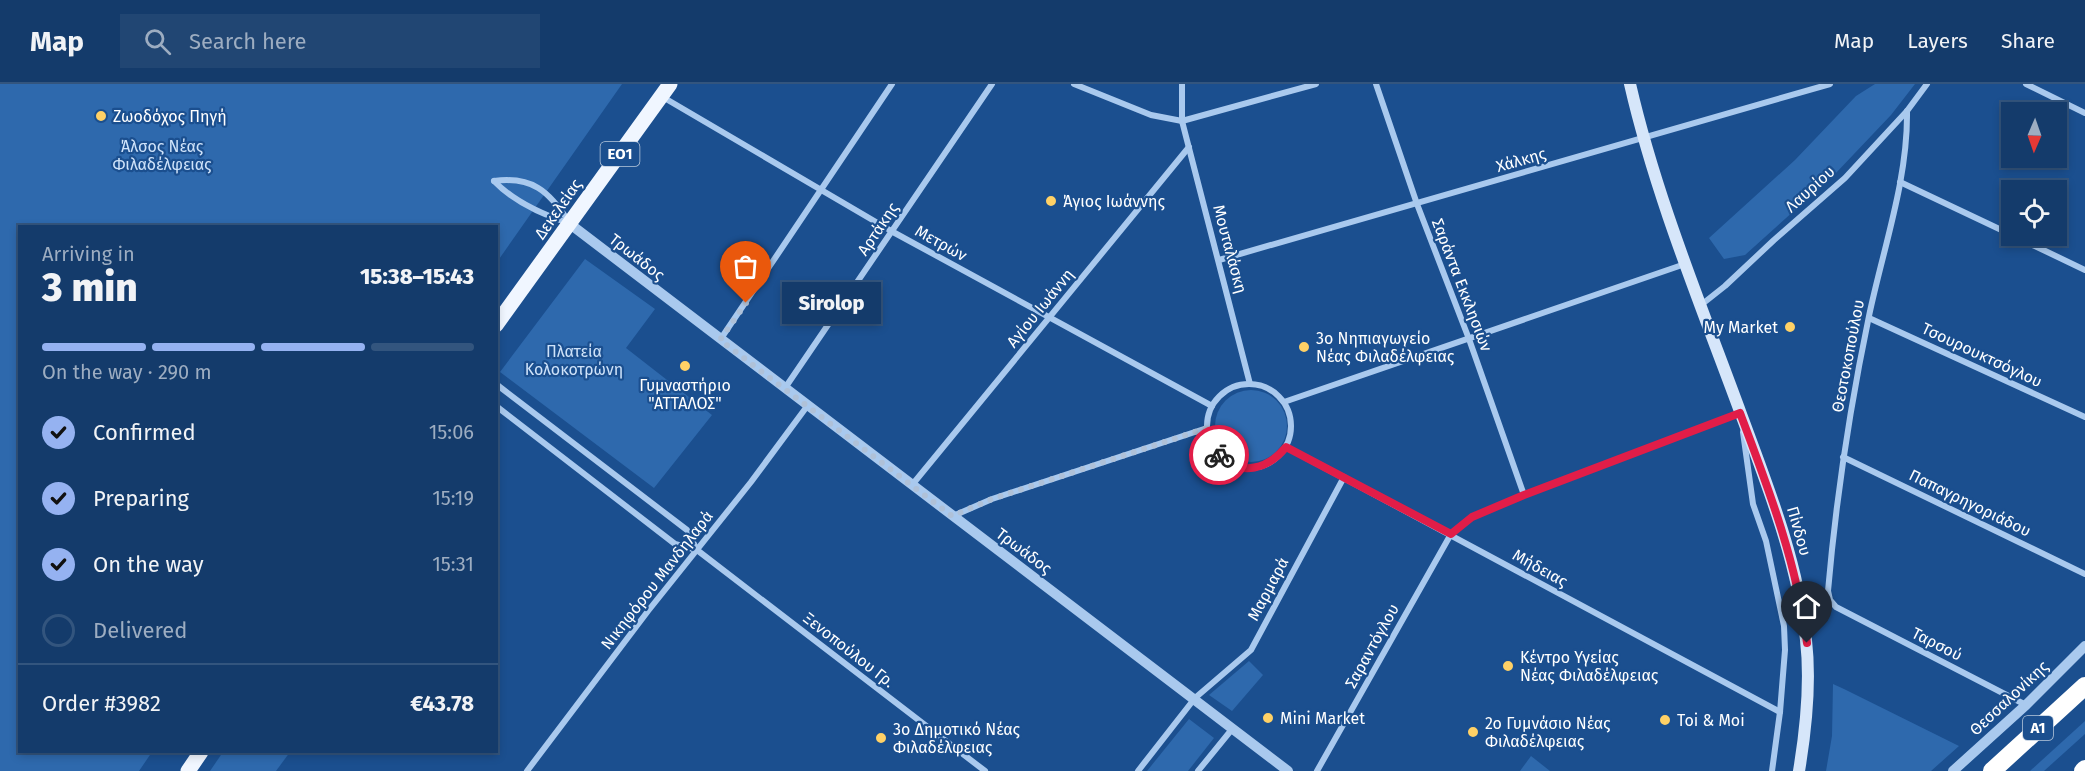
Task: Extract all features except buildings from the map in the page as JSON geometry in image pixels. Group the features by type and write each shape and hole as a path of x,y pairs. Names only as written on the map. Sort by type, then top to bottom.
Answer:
{"highway":[{"name":"Α1","path":"1992,771 2085,686"}],"main road":[{"name":"Πίνδου","path":"1630,84 1643,139 1659,191 1779,520 1795,579 1805,630 1807,662 1805,723 1799,771"},
{"name":"Δεκελείας","path":"498,322 665,90"},
{"path":"188,771 200,753"}],"street":[{"path":"720,340 892,84"},
{"name":"Αρτάκης","path":"786,388 992,84"},
{"path":"1074,84 1151,115 1182,121 1316,84"},
{"path":"1182,84 1182,121"},
{"name":"Σαράντα Εκκλησιών","path":"1376,84 1417,204 1469,339 1524,495"},
{"name":"Χάλκης","path":"1219,260 1830,84"},
{"name":"Λαυρίου","path":"1701,305 1845,178 1907,111 1927,84"},
{"path":"2026,84 2085,113"},
{"name":"Μετρών","path":"665,90 820,191 1212,406"},
{"name":"Θεοτοκοπούλου","path":"1836,607 1830,600 1828,591 1843,457 1869,318 1908,138 1907,111"},
{"name":"Μουταλάσκη","path":"1182,121 1250,384"},
{"name":"Αγίου Ιωάννη","path":"912,485 1189,147"},
{"path":"511,179 532,184 554,199 570,224 543,214 504,192 494,181 511,179"},
{"path":"1899,182 2001,229"},
{"name":"Τρωάδος","path":"570,224 1288,771"},
{"path":"2036,246 2085,270"},
{"path":"1284,402 1686,264"},
{"name":"Τσουρουκτσόγλου","path":"1869,318 2085,417"},
{"path":"1239,385 1263,386 1284,402 1290,413 1291,437 1277,459 1264,466 1249,469 1235,466 1222,459 1214,450 1207,428 1212,406 1218,397 1228,390 1239,385"},
{"name":"Ξενoπούλου Γρ.","path":"498,386 687,530 698,550"},
{"name":"Νικηφόρου Μανδηλαρά","path":"527,771 648,610 698,550 808,405"},
{"name":"Ξενoπούλου Γρ.","path":"498,408 675,544 698,550 985,771"},
{"path":"1451,534 1472,517 1524,495 1740,413"},
{"name":"Πίνδου","path":"1740,413 1751,492 1770,561 1784,626 1785,650 1780,712 1772,771"},
{"path":"952,516 992,499 1207,428"},
{"name":"Μήδειας","path":"1286,447 1780,712"},
{"name":"Παπαγρηγοριάδου","path":"1843,457 2085,574"},
{"name":"Μαρμαρά","path":"1138,771 1195,698 1251,650 1344,477"},
{"name":"Σαραντόγλου","path":"1317,771 1451,534"},
{"name":"Ταρσού","path":"1836,607 2026,705"},
{"name":"Θεσσαλονίκης","path":"1953,771 2026,705 2085,646"},
{"path":"1198,771 1233,728"}],"green space":[{"name":"Άλσος Νέας Φιλαδέλφειας","path":"0,84 622,84 498,261 498,225 18,225 18,753 151,753 139,771 0,771"},
{"path":"1875,84 1915,84 1891,115 1835,174 1745,255 1724,259 1709,238 1795,160 1856,96"},
{"name":"Πλατεία Κολοκοτρώνη","path":"585,259 655,309 626,348 712,415 654,488 500,372"},
{"path":"1251,390 1271,396 1281,406 1287,426 1281,446 1271,456 1251,462 1231,456 1221,446 1215,426 1221,406 1231,396"},
{"path":"1249,661 1263,675 1232,711 1209,695"},
{"path":"1833,684 1959,746 1931,771 1826,771 1832,736"},
{"path":"1189,719 1214,738 1188,771 1147,771"},
{"path":"2085,721 2085,734 2044,771 2030,771"},
{"path":"222,753 289,753 276,771 210,771"},
{"path":"1531,756 1550,771 1520,771"}],"way so far":[{"path":"746,303 720,340 952,516 992,499 1207,428 1209,440 1219,455"}],"place":[{"name":"Ζωοδόχος Πηγή","path":"101,116"},
{"name":"Άγιος Ιωάννης","path":"1051,201"},
{"name":"Sirolop","path":"746,303"},
{"name":"My Market","path":"1790,327"},
{"name":"3ο Νηπιαγωγείο Νέας Φιλαδέλφειας","path":"1304,347"},
{"name":"Γυμναστήριο \"ΑΤΤΑΛΟΣ\"","path":"685,366"},
{"name":"Κέντρο Υγείας Νέας Φιλαδέλφειας","path":"1508,666"},
{"name":"Mini Market","path":"1268,718"},
{"name":"Toi & Moi","path":"1665,720"},
{"name":"2ο Γυμνάσιο Νέας Φιλαδέλφειας","path":"1473,732"},
{"name":"3ο Δημοτικό Νέας Φιλαδέλφειας","path":"881,738"}],"route":[{"path":"1219,455 1235,466 1249,469 1264,466 1277,459 1286,447 1451,534 1472,517 1524,495 1740,413 1767,483 1786,545 1807,643"}]}
